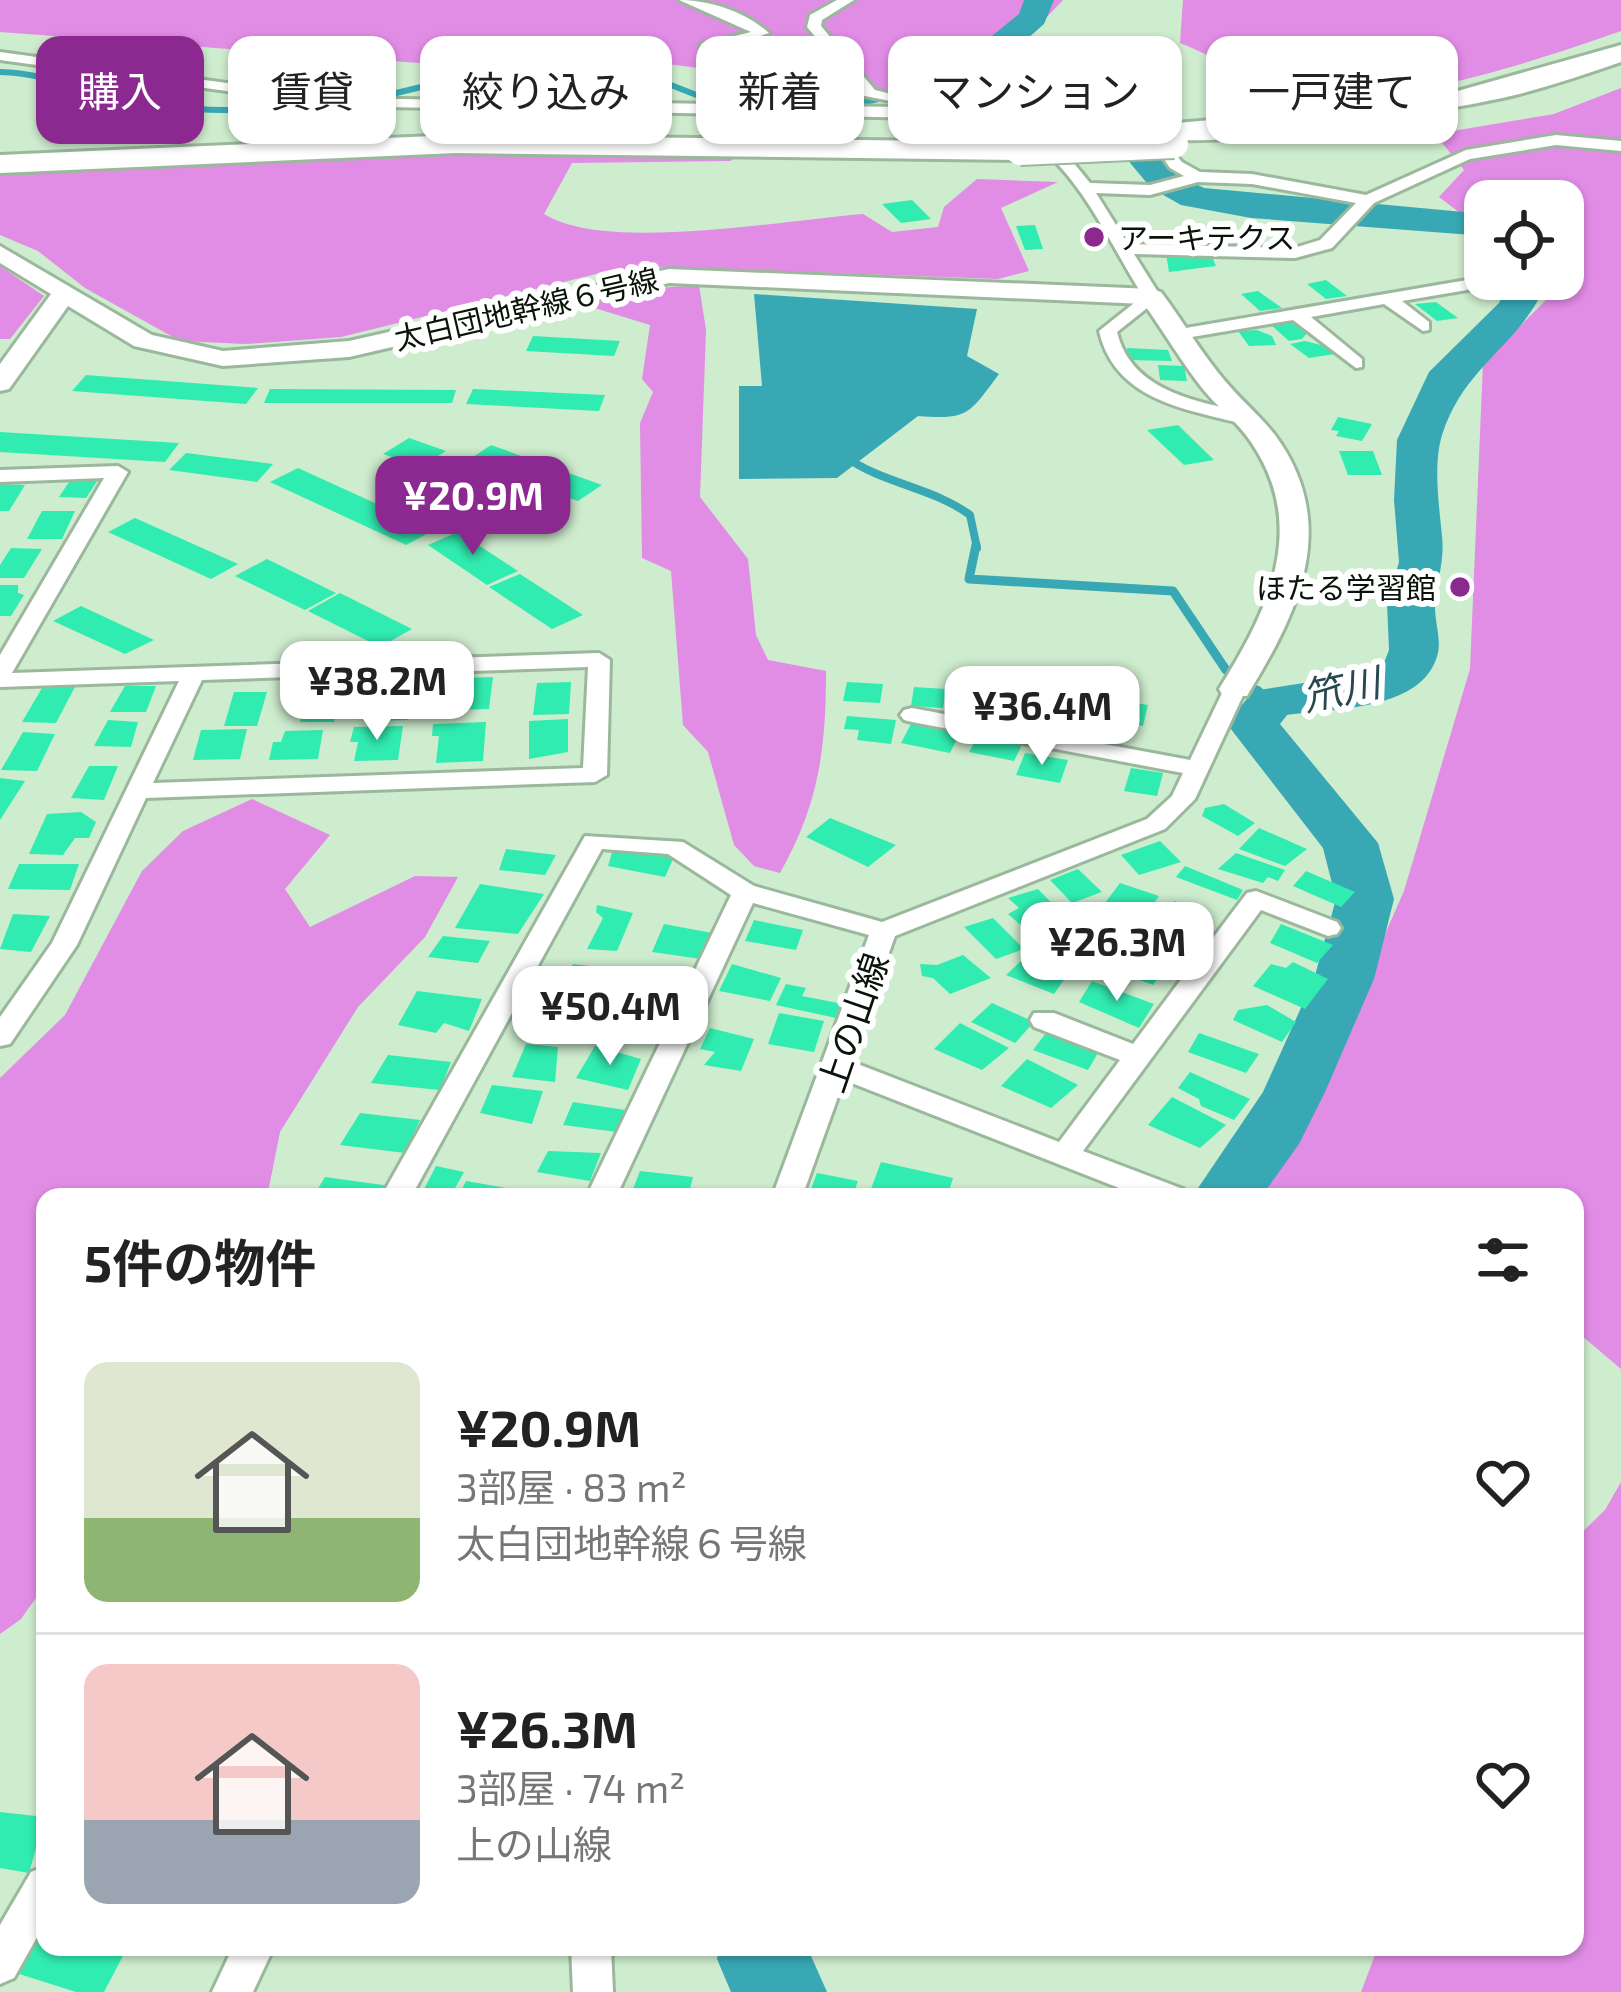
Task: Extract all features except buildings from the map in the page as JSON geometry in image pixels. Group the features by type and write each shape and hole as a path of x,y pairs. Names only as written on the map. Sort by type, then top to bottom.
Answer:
{"highway":[{"path":"1182,130 1381,111 1506,87 1621,53"},
{"path":"1182,131 1420,118 1621,70"},
{"path":"0,152 457,131 1017,145"},
{"path":"0,164 456,144 1028,144"}],"street":[{"path":"686,0 762,33 751,40 706,47 814,82 888,95"},
{"path":"847,0 815,18 814,28 883,94"},
{"path":"0,56 345,103 888,113"},
{"path":"1123,249 1295,253 1326,244 1365,203 1466,154 1556,140 1621,146"},
{"path":"1041,144 1090,188 1095,210 1152,297 1219,392 1266,443 1285,483 1300,539 1278,622 1234,689"},
{"path":"1166,144 1176,165 1196,177"},
{"path":"1090,188 1150,190 1196,177 1252,179 1365,203"},
{"name":"太白団地幹線６号線","path":"0,253 111,324 165,349 242,358 322,352 615,283 669,275 1152,297"},
{"path":"1180,334 1464,286"},
{"path":"0,383 65,292"},
{"path":"1152,297 1108,331 1110,355 1126,378 1244,418"},
{"path":"1388,299 1423,326"},
{"path":"1297,314 1356,363"},
{"path":"0,476 118,472 0,677"},
{"path":"0,677 599,660 595,775 140,790"},
{"path":"0,1036 64,945 194,674"},
{"name":"上の山線","path":"791,1188 884,931 1156,824 1183,799 1234,689"},
{"path":"912,715 1197,768"},
{"path":"401,1188 594,841 674,847 745,892 884,931"},
{"path":"606,1188 745,892"},
{"path":"1066,1153 1256,899 1328,928"},
{"path":"1115,937 1202,971"},
{"path":"1044,1020 1139,1057"},
{"path":"837,1067 1150,1188"},
{"path":"0,1964 36,1901"},
{"path":"232,1992 250,1956"},
{"path":"591,1956 593,1992"}],"shaded area":[{"path":"0,0 1063,0 1029,36 888,36 888,92 864,89 864,36 696,36 696,68 672,65 672,36 420,36 420,63 396,61 396,36 228,36 228,49 204,47 204,36 0,32"},
{"path":"1183,0 1621,0 1621,31 1458,80 1458,36 1206,36 1206,55 1182,44"},
{"path":"1621,88 1621,1369 1584,1338 1584,1188 1260,1188 1319,1084 1404,891 1470,669 1483,363 1546,300 1584,300 1584,180 1464,180 1464,216 1439,197 1464,170 1443,144 1458,144 1458,130 1554,114"},
{"path":"330,154 743,154 730,161 572,163 544,214 609,231 698,231 863,214 892,232 938,227 944,207 977,179 1058,182 1001,208 1029,271 998,279 665,267 600,273 341,337 246,344 180,341 85,288 38,251 0,235 0,171"},
{"path":"0,266 44,296 10,339 0,339"},
{"path":"699,285 706,330 700,497 748,559 756,635 768,660 826,671 818,775 804,823 780,873 754,866 734,845 708,752 683,725 671,571 642,558 640,423 653,392 642,379 650,325 585,305 618,291"},
{"path":"252,799 330,835 285,889 310,927 415,876 458,877 425,937 358,1007 280,1132 269,1188 36,1188 36,1598 21,1619 0,1634 0,1078 65,1015 142,871 183,831"},
{"path":"1621,1482 1621,1992 1361,1992 1375,1956 1584,1956 1584,1530 1605,1510"}],"water":[{"path":"754,294 977,309 967,356 999,374 966,412 918,416 837,478 739,479 739,386 762,386"}],"waterway":[{"name":"笊川","path":"1039,0 1033,18 987,53 985,67 1108,115 1163,181 1194,197 1251,207 1464,223"},
{"path":"396,93 554,55 610,61 704,98 869,101 888,97"},
{"path":"0,72 138,102 228,110"},
{"name":"笊川","path":"1232,1188 1276,1128 1294,1092 1344,979 1365,899 1350,843 1313,804 1253,724 1271,702 1375,687 1405,672 1414,650 1411,603 1422,562 1416,500 1419,440 1444,381 1520,300"},
{"path":"844,456 970,515 977,548"},
{"path":"976,545 969,579 1173,591 1226,670"},
{"path":"1257,690 1271,702"},
{"name":"笊川","path":"762,1956 782,1992"}],"place":[{"name":"アーキテクス","path":"1094,237"},
{"name":"ほたる学習館","path":"1460,587"}]}
